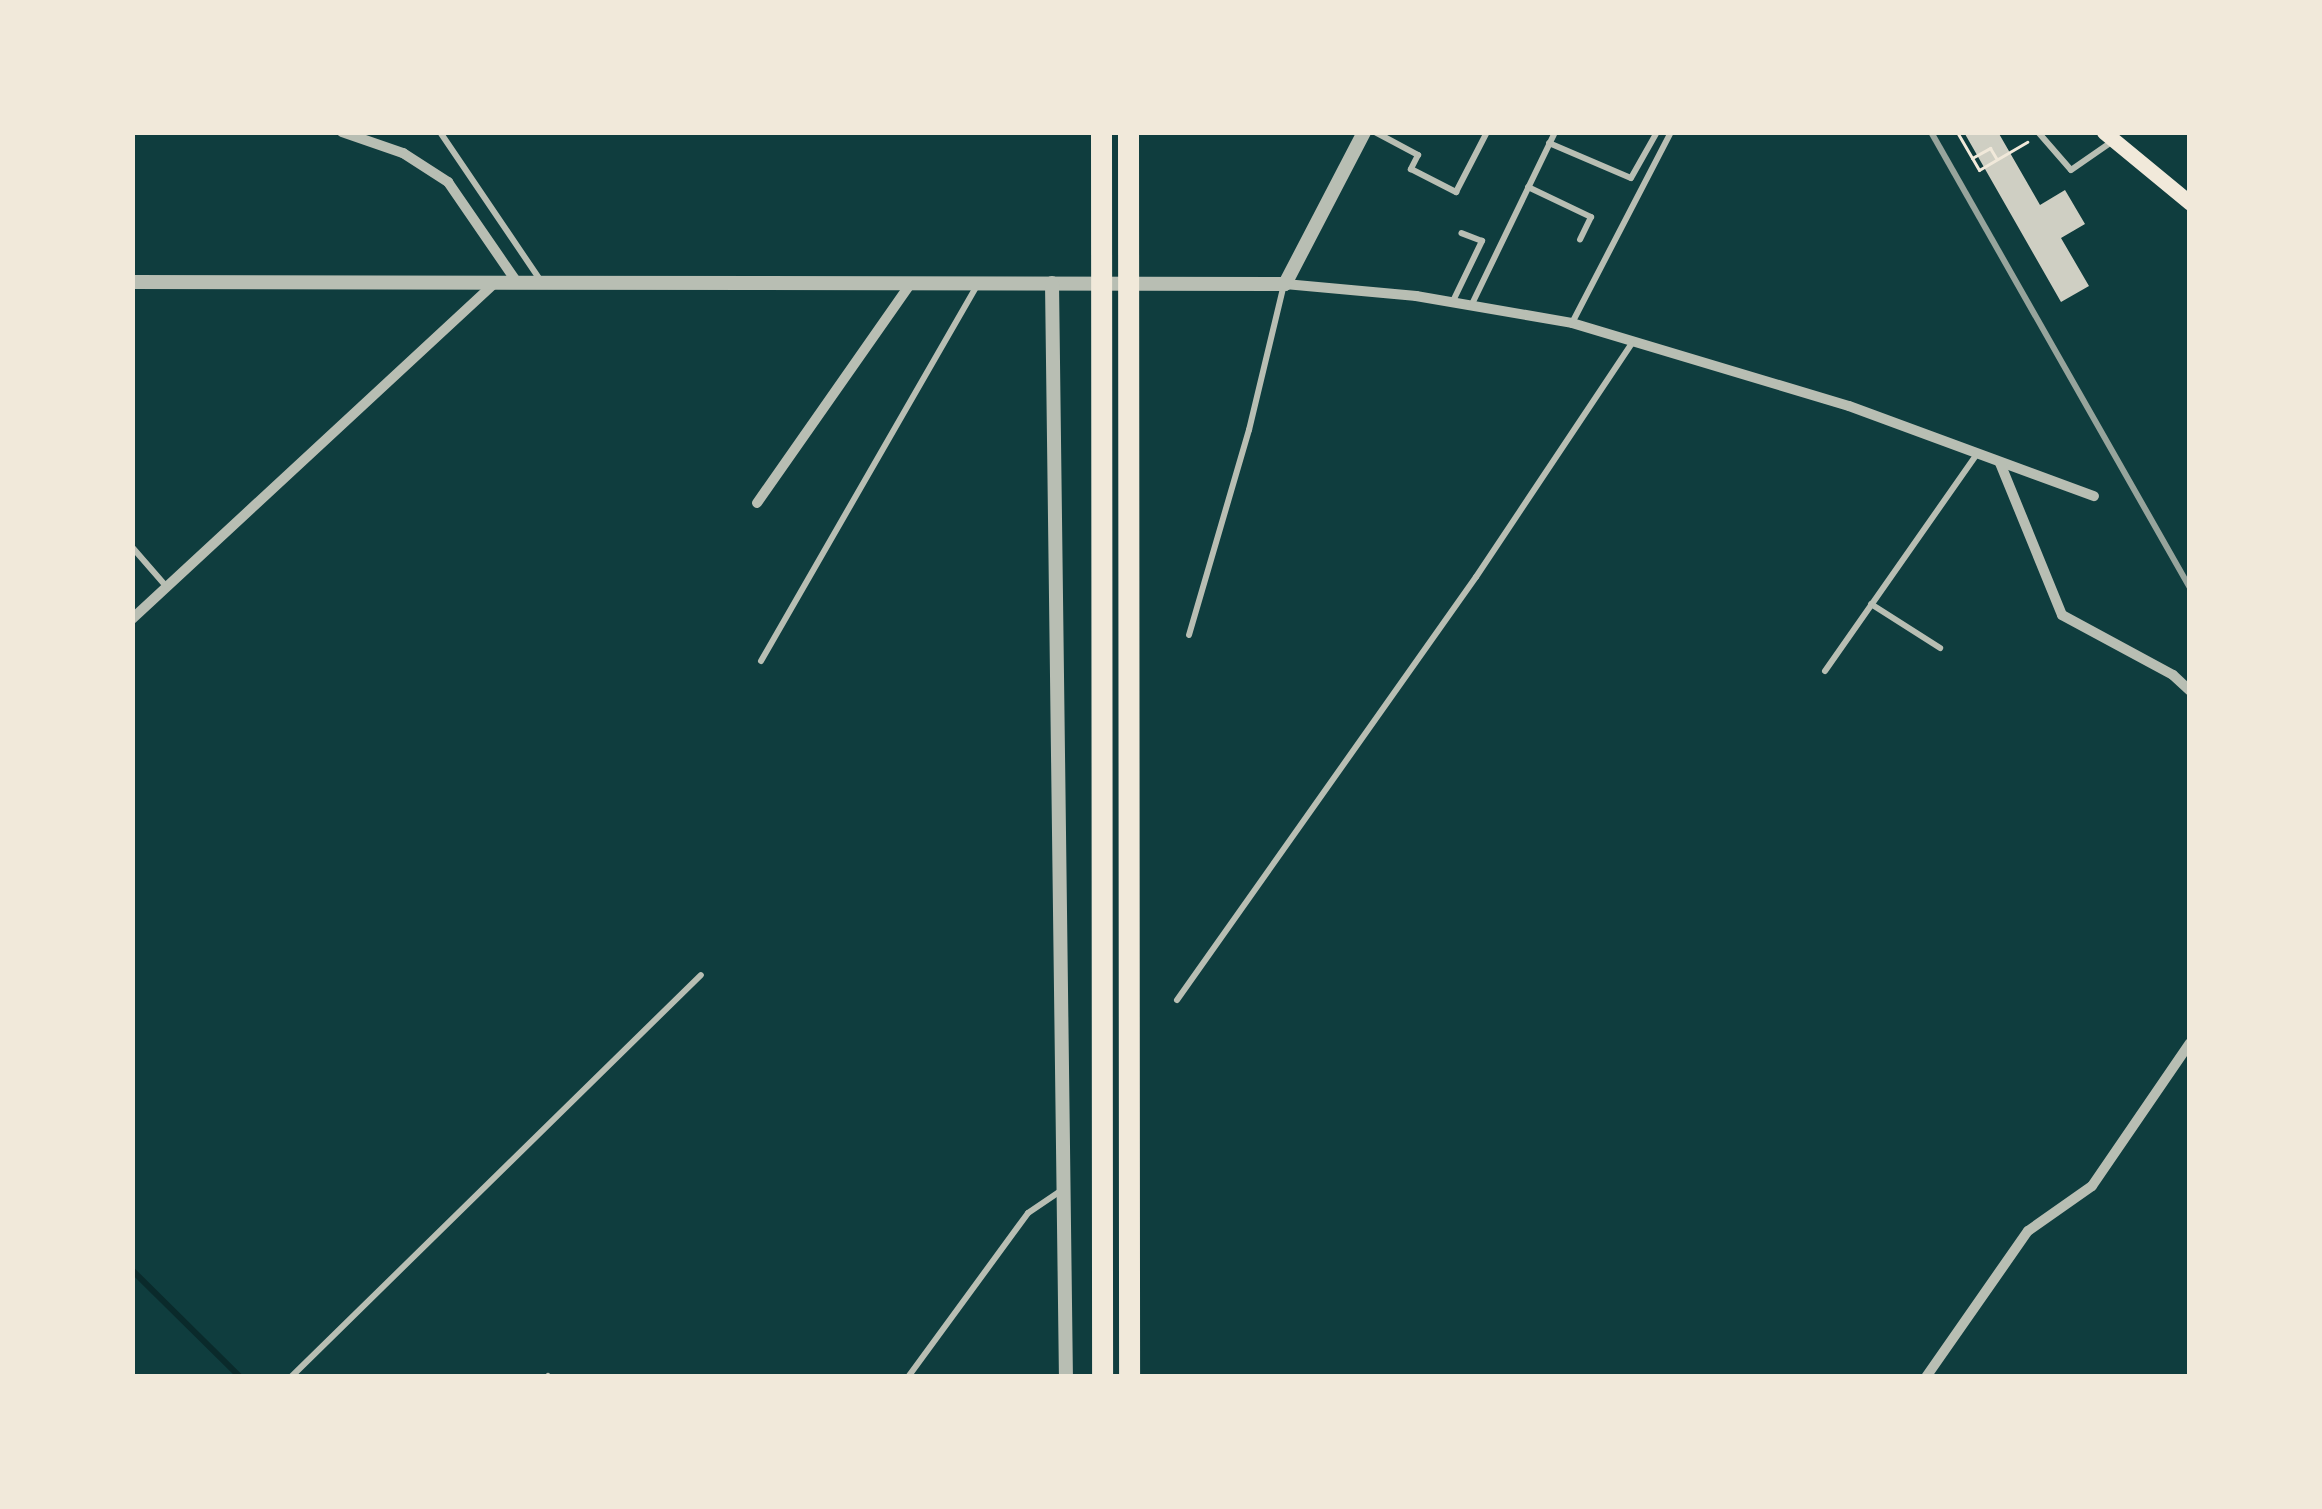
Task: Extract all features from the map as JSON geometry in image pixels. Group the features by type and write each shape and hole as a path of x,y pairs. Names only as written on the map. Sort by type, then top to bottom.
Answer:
{"highway":[{"path":"1100,132 1102,1377"},
{"path":"1127,132 1130,1377"}],"main road":[{"path":"2109,136 2190,203"}],"street":[{"path":"342,132 404,153 448,182 516,281"},
{"path":"1285,284 1364,132"},
{"path":"132,619 498,281"},
{"path":"132,283 1285,284 1454,302 1572,323 1634,340 1849,406 2095,496"},
{"path":"757,503 911,283"},
{"path":"1052,284 1066,1377"},
{"path":"2000,464 2062,615 2174,675 2190,691"},
{"path":"1926,1377 2028,1231 2092,1186 2190,1042"}],"lane":[{"path":"440,132 540,281"},
{"path":"1375,132 1418,155 1411,169 1456,193 1487,132"},
{"path":"1472,304 1555,132"},
{"path":"1549,143 1631,178 1657,132"},
{"path":"1572,323 1671,132"},
{"path":"2039,134 2071,170 2109,136"},
{"path":"1528,187 1592,217 1580,240"},
{"path":"1454,302 1482,241 1461,233"},
{"path":"761,661 979,283"},
{"path":"1189,634 1250,430 1285,284"},
{"path":"1177,1000 1476,577 1634,340"},
{"path":"1825,671 1976,455"},
{"path":"132,547 167,588"},
{"path":"1871,604 1940,648"},
{"path":"291,1377 701,975"},
{"path":"908,1377 1028,1213 1062,1190"}],"path":[{"path":"1957,132 1979,170 2039,134"},
{"path":"1972,158 1990,148 1997,160"}],"building":[{"path":"1998,132 2040,205 2065,190 2085,224 2061,238 2089,286 2061,302 1965,134"}],"waterway":[{"path":"132,1270 240,1377"}],"railway":[{"path":"1931,132 2190,588"}]}
